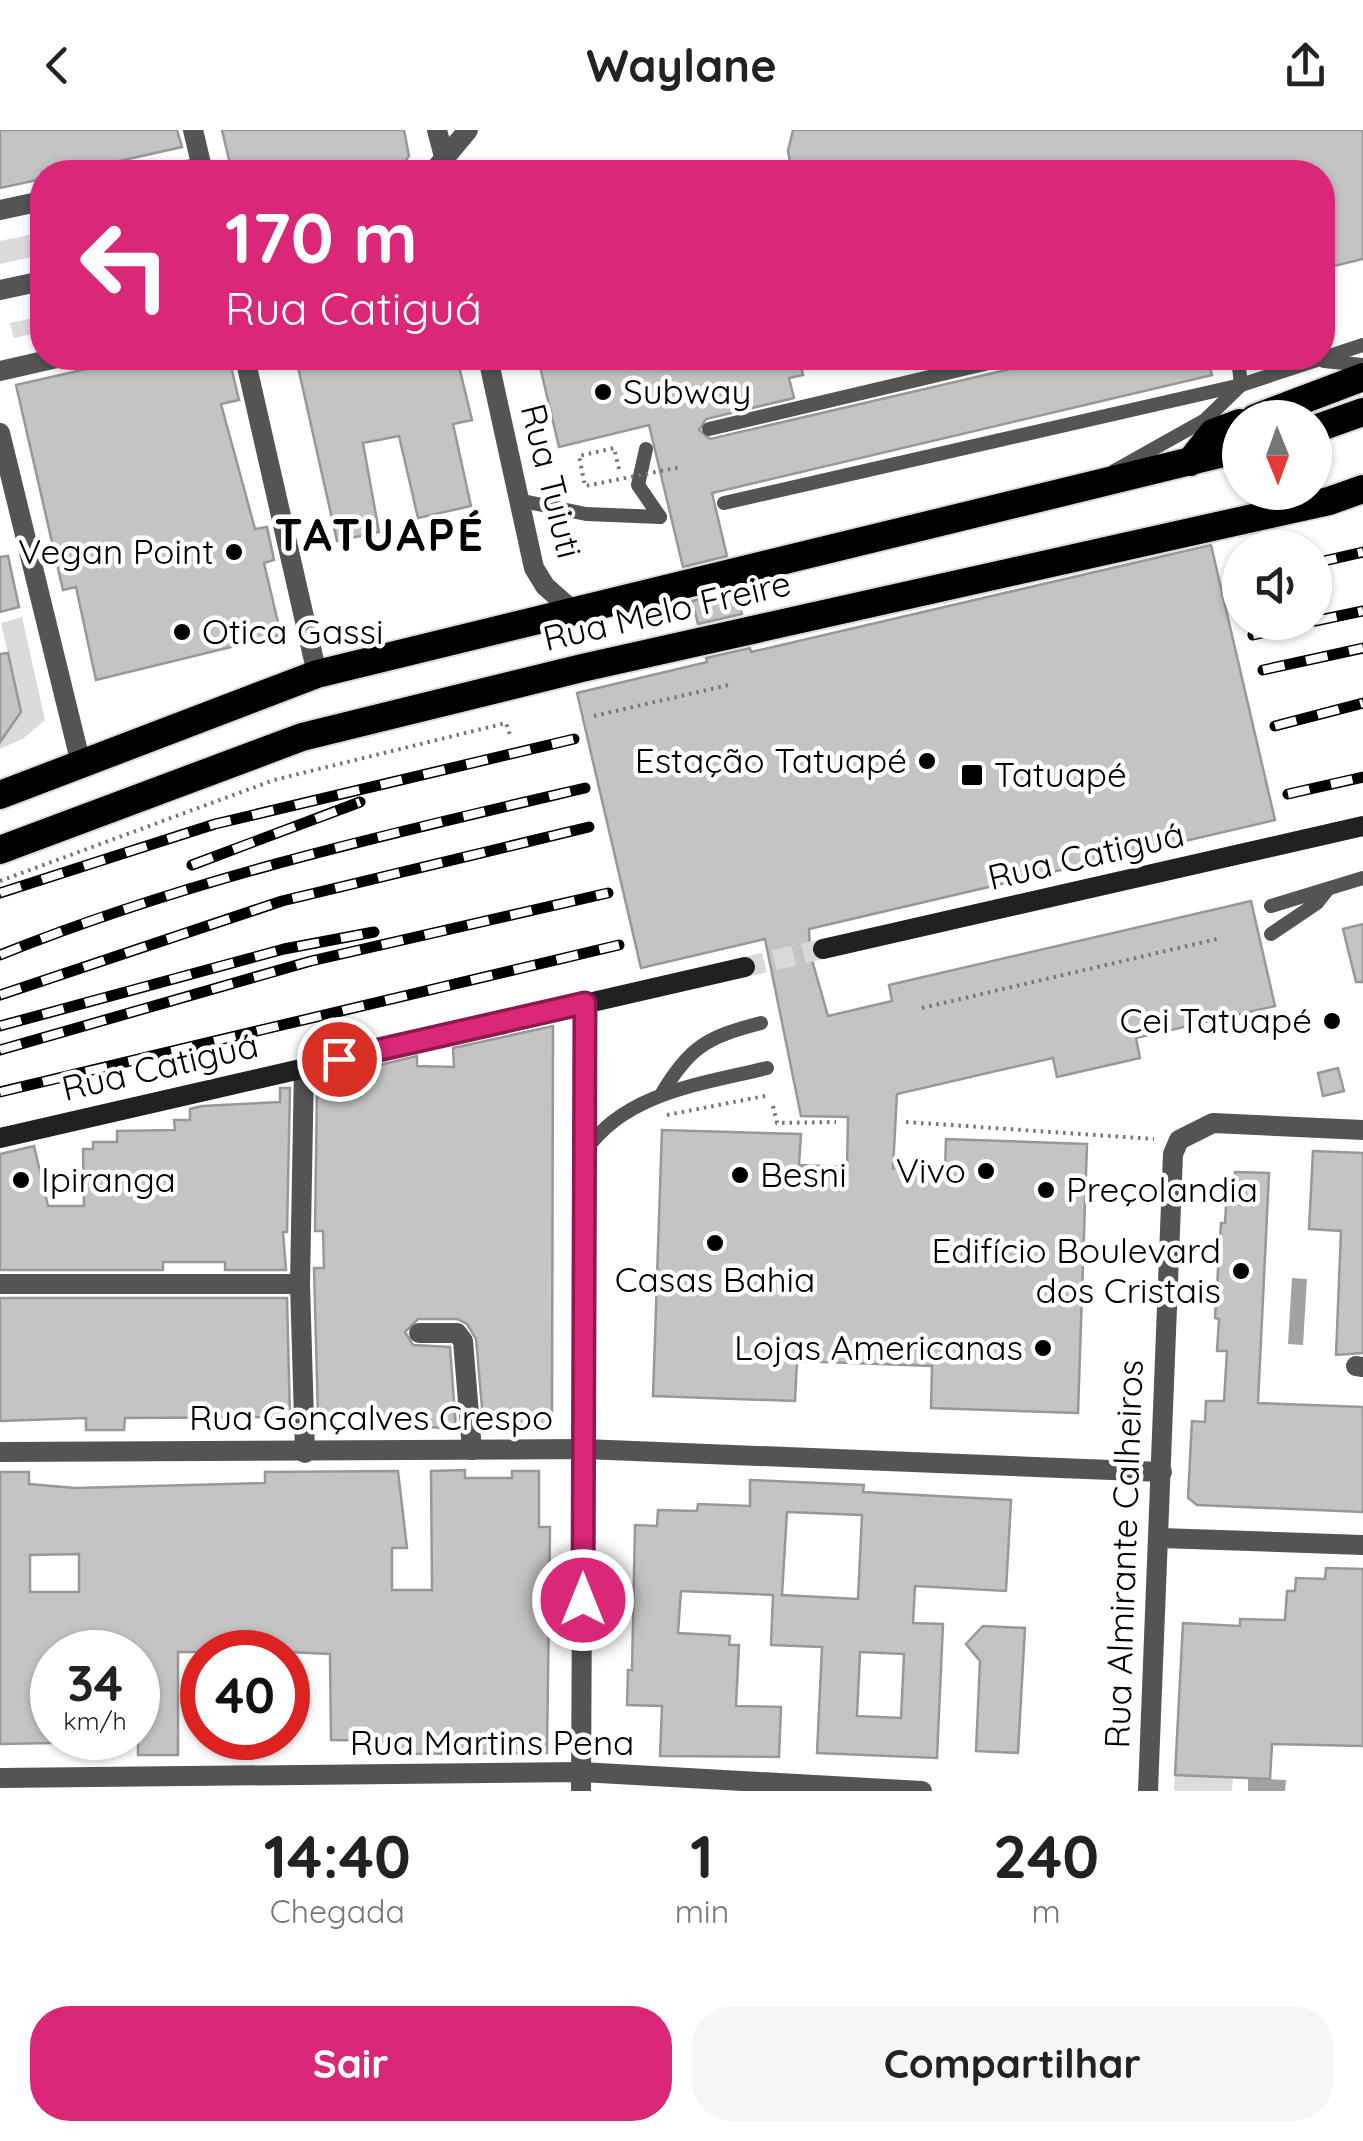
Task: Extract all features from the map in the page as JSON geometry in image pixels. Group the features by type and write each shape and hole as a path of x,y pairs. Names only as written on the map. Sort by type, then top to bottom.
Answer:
{"highway":[{"path":"1302,400 1363,377"},
{"path":"1332,423 1363,412"},
{"path":"1190,462 1213,433 1222,430"},
{"name":"Rua Melo Freire","path":"0,796 317,674 571,609 1222,454"},
{"name":"Rua Melo Freire","path":"1332,500 1363,488"},
{"path":"1332,501 1363,497"},
{"name":"Rua Melo Freire","path":"0,850 302,737 564,672 1289,510"}],"main road":[{"name":"Rua Catiguá","path":"823,949 1363,826"},
{"name":"Rua Catiguá","path":"0,1138 745,967"}],"street":[{"path":"193,130 200,160"},
{"path":"437,130 441,160"},
{"path":"447,160 468,130"},
{"path":"0,210 30,204"},
{"path":"0,290 30,284"},
{"path":"0,371 30,364"},
{"path":"248,370 317,674"},
{"name":"Rua Tuiuti","path":"491,370 534,568 545,586 571,609"},
{"path":"0,432 81,764"},
{"path":"581,1782 585,1003"},
{"path":"304,1067 300,1284 305,1452"},
{"path":"1179,1140 1213,1123 1363,1130"},
{"name":"Rua Almirante Calheiros","path":"1148,1791 1160,1538 1169,1172 1179,1140"},
{"path":"0,1284 300,1284"},
{"path":"418,1333 457,1333 463,1341 472,1450"},
{"name":"Rua Gonçalves Crespo","path":"0,1452 584,1449 1162,1472"},
{"path":"1160,1538 1363,1545"},
{"name":"Rua Martins Pena","path":"0,1778 233,1783 581,1782 922,1791"}],"lane":[{"path":"1335,356 1363,345"},
{"path":"1335,362 1363,365"},
{"path":"710,429 959,370"},
{"path":"1239,370 1241,385"},
{"path":"724,502 1293,370"},
{"path":"1100,485 1118,468 1205,420 1241,385"},
{"path":"518,500 580,514 660,517 638,485 646,449"},
{"path":"1271,906 1363,878"},
{"path":"1271,934 1317,903 1328,888"},
{"path":"660,1096 682,1060 715,1035 761,1024"},
{"path":"585,1150 601,1128 660,1096 767,1068"}],"path":[{"path":"619,469 614,448 579,456 585,486 680,468"},
{"path":"594,716 732,684"},
{"path":"0,881 274,780 506,722 510,736"},
{"path":"922,1008 1218,938"},
{"path":"656,1117 770,1095"},
{"path":"773,1106 777,1124 836,1122"},
{"path":"906,1122 1179,1140"}],"shaded area":[{"path":"30,235 30,258 0,264 0,241"},
{"path":"30,319 30,335 14,338 10,323"},
{"path":"22,617 45,720 24,738 0,749 0,733 21,712 1,623"},
{"path":"1292,1278 1307,1279 1303,1345 1288,1344"},
{"path":"1175,1775 1233,1778 1232,1791 1174,1791"},
{"path":"1248,1778 1286,1780 1285,1791 1248,1791"}],"building":[{"path":"0,130 177,130 182,147 124,160 30,160 30,182 0,188"},
{"path":"222,130 404,130 409,156 406,160 229,160"},
{"path":"793,130 1363,130 1363,259 1335,266 1335,160 790,160"},
{"path":"82,370 232,370 239,400 221,404 255,529 267,527 274,560 264,563 281,635 96,680 76,587 63,590 16,385"},
{"path":"299,370 460,370 472,420 453,424 471,506 418,518 399,436 363,443 379,532 337,541"},
{"path":"541,370 802,370 803,375 789,378 794,398 706,419 699,430 710,439 1006,370 1211,370 1212,375 712,493 727,556 683,567 649,425 559,447"},
{"path":"1211,545 1222,592 1222,640 1233,640 1275,820 809,929 810,953 828,1016 892,1001 889,985 1251,901 1275,1006 1136,1038 1140,1058 1057,1077 1053,1058 897,1094 893,1168 945,1170 946,1139 1087,1144 1078,1413 931,1408 932,1366 797,1361 795,1401 653,1396 662,1130 801,1134 799,1165 847,1167 848,1117 801,1116 765,939 641,968 577,693 707,662 706,658 750,648 751,652"},
{"path":"8,556 19,607 0,612 0,557"},
{"path":"736,590 742,614 698,624 692,601"},
{"path":"8,653 21,712 0,742 0,654"},
{"path":"1363,924 1363,982 1356,982 1343,929"},
{"path":"553,1026 552,1420 543,1429 484,1430 476,1339 467,1324 457,1319 418,1319 405,1332 413,1345 450,1347 456,1429 386,1424 386,1417 318,1417 314,1268 324,1268 323,1231 315,1231 317,1087 328,1087 328,1077 417,1056 417,1066 454,1067 453,1048"},
{"path":"1338,1068 1344,1091 1323,1096 1318,1073"},
{"path":"280,1088 290,1088 287,1232 283,1232 286,1270 225,1270 225,1262 163,1262 163,1270 0,1270 0,1154 34,1146 48,1206 84,1206 83,1149 93,1149 93,1142 117,1142 117,1131 175,1130 174,1120 190,1120 190,1109 202,1106 280,1102"},
{"path":"1313,1151 1363,1153 1363,1353 1336,1355 1341,1231 1309,1229"},
{"path":"1235,1172 1269,1173 1258,1403 1363,1407 1363,1512 1197,1505 1188,1498 1192,1421 1205,1422 1206,1401 1224,1401 1227,1351 1217,1351 1219,1319 1215,1318 1221,1223 1225,1223 1227,1190 1234,1190"},
{"path":"0,1298 287,1298 290,1417 125,1418 124,1430 86,1430 86,1418 0,1421"},
{"path":"465,1470 465,1478 512,1478 512,1471 539,1471 539,1527 550,1527 547,1753 390,1754 390,1741 331,1740 330,1654 310,1653 310,1630 180,1630 178,1755 160,1755 160,1630 30,1630 30,1743 0,1744 0,1472 29,1472 29,1484 75,1488 265,1483 265,1472 398,1471 407,1548 392,1548 392,1590 432,1590 431,1471","holes":["79,1554 79,1592 30,1592 30,1555"]},
{"path":"750,1480 864,1485 863,1492 1011,1500 1006,1591 915,1586 913,1623 943,1624 937,1758 817,1753 822,1647 771,1645 773,1595 681,1591 678,1633 730,1636 729,1645 739,1645 736,1706 781,1707 779,1757 660,1756 662,1706 627,1705 628,1670 632,1670 635,1525 657,1526 658,1510 697,1511 698,1504 750,1506","holes":["787,1512 862,1515 858,1599 782,1595","860,1652 904,1654 901,1718 857,1716"]},
{"path":"1326,1568 1363,1569 1363,1746 1272,1744 1270,1779 1175,1775 1183,1623 1240,1626 1240,1619 1285,1620 1287,1591 1295,1591 1296,1578 1325,1579"},
{"path":"983,1626 1025,1628 1018,1753 976,1751 980,1661 966,1644"}],"tunnel":[{"path":"745,967 823,949"}],"railway":[{"path":"1332,559 1363,552"},
{"path":"1332,617 1363,611"},
{"path":"1263,670 1363,648"},
{"path":"1275,726 1363,703"},
{"path":"0,893 215,824 574,739"},
{"path":"1288,794 1363,777"},
{"path":"0,955 216,881 585,788"},
{"path":"192,865 360,802"},
{"path":"0,995 282,901 589,827"},
{"path":"0,1050 311,961 608,893"},
{"path":"0,1026 284,949 374,932"},
{"path":"0,1092 619,945"}],"place":[{"name":"Subway","path":"603,392"},
{"name":"Vegan Point","path":"234,552"},
{"name":"Otica Gassi","path":"182,632"},
{"name":"Estação Tatuapé","path":"927,761"},
{"name":"Tatuapé","path":"972,775"},
{"name":"Cei Tatuapé","path":"1332,1021"},
{"name":"Vivo","path":"986,1171"},
{"name":"Besni","path":"740,1175"},
{"name":"Ipiranga","path":"21,1180"},
{"name":"Preçolandia","path":"1046,1190"},
{"name":"Casas Bahia","path":"715,1243"},
{"name":"Edifício Boulevard dos Cristais","path":"1241,1271"},
{"name":"Lojas Americanas","path":"1043,1348"}],"district":[{"name":"TATUAPÉ","path":"380,535"}],"route":[{"path":"339,1059 585,1003 583,1600"}]}
